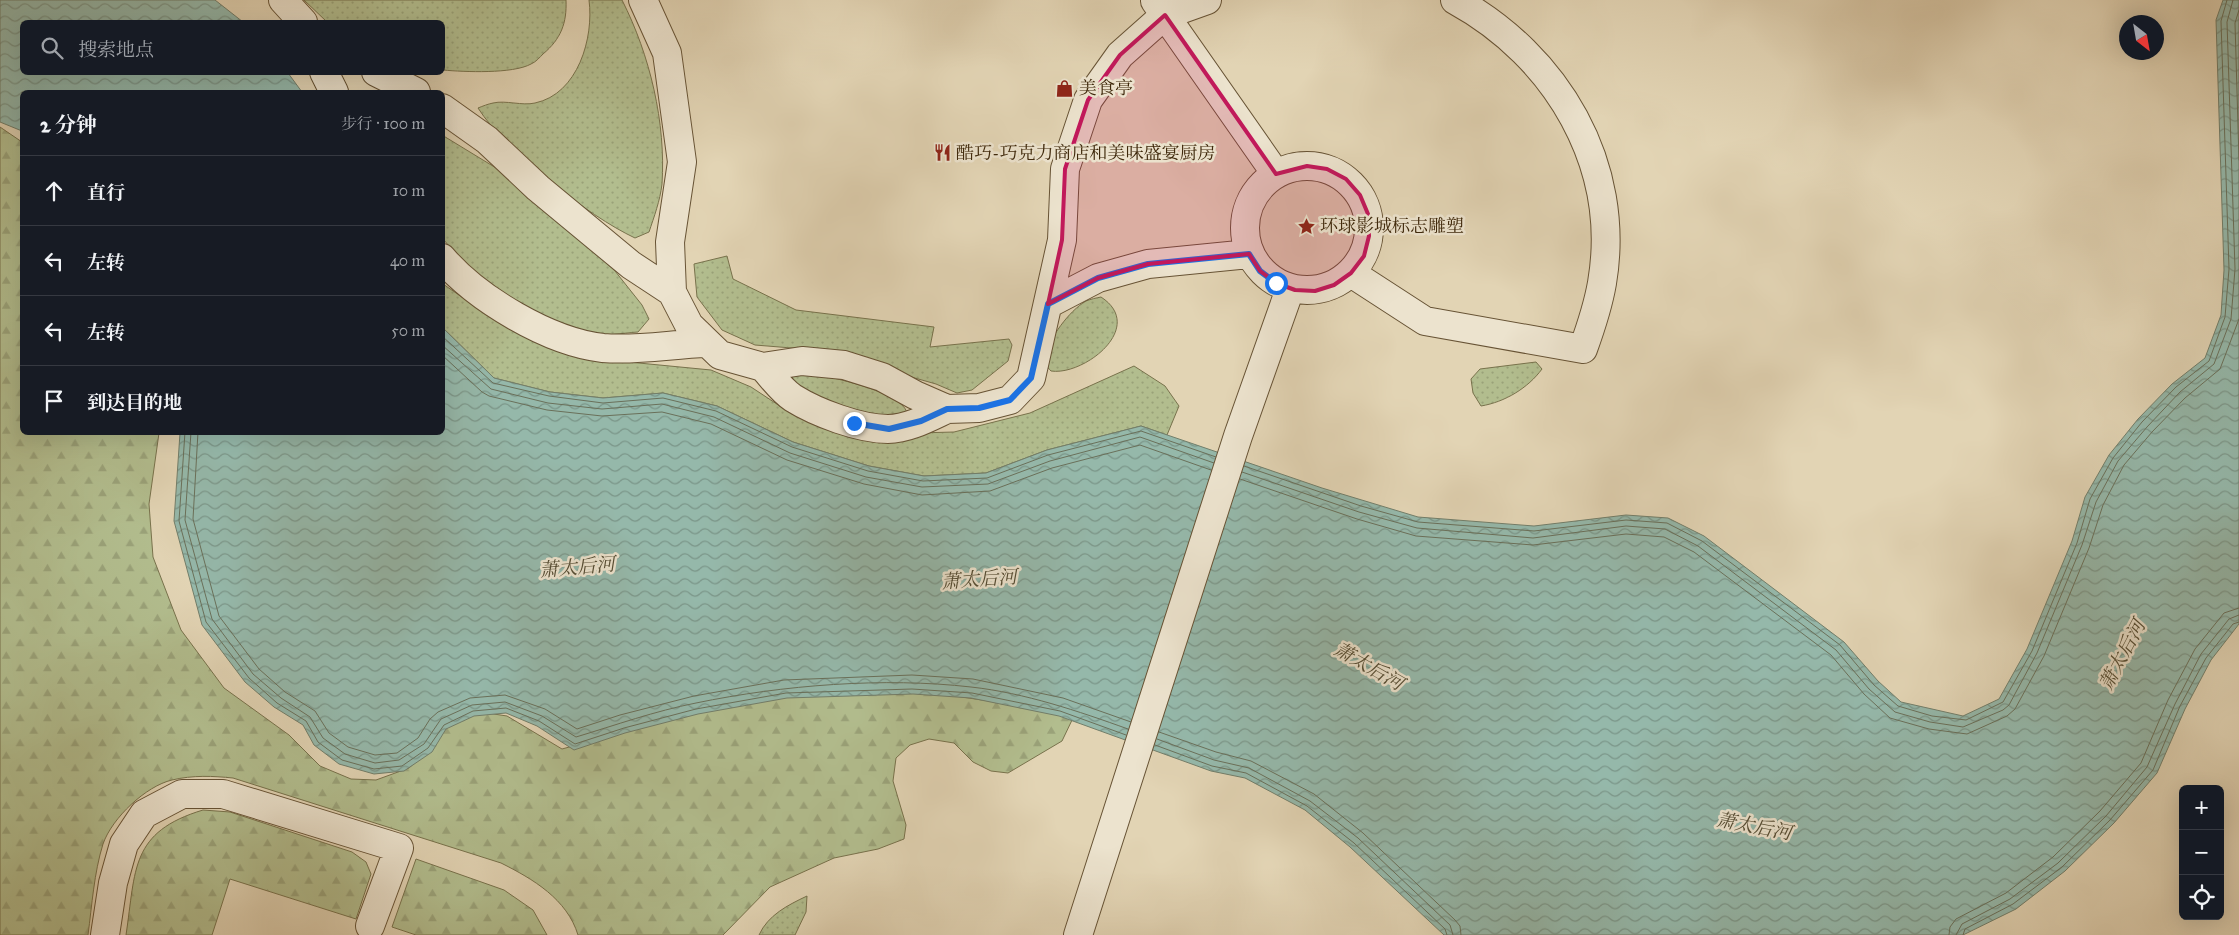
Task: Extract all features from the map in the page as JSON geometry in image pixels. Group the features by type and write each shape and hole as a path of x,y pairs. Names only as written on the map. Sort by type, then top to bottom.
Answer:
{"street":[{"path":"283,0 301,20"},
{"path":"643,0 667,53 682,162 670,242 672,292 689,325 720,355 763,367 802,361 844,365 882,376 915,395 947,409"},
{"path":"763,367 791,397 826,414 854,423 889,429 921,421 947,409 979,408 1010,400 1031,378 1062,240 1064,169 1088,100 1120,55 1160,7 1206,0"},
{"path":"1351,273 1425,321 1583,349 1598,299 1605,247 1603,212 1597,178 1587,145 1572,114 1554,84 1532,58 1507,34 1479,13 1455,0"},
{"path":"1160,7 1276,174"},
{"path":"326,75 333,90"},
{"path":"382,75 412,90"},
{"path":"445,110 487,140 538,188 631,265 672,292"},
{"path":"1307,166 1327,169 1346,179 1360,195 1368,214 1369,236 1364,256 1351,273 1334,285 1315,291 1290,289 1276,283 1260,271 1249,254 1244,234 1245,214 1253,195 1267,180 1276,174 1286,169 1307,166"},
{"path":"1048,304 1098,278 1148,264 1249,254"},
{"path":"445,261 456,273 489,299 566,340 603,348 640,349 707,343"},
{"path":"1078,935 1134,766 1238,436 1290,289"},
{"path":"105,935 113,883 124,844 144,814 182,794 223,794 399,848 370,926"}],"highlighted area":[{"path":"1165,15 1276,174 1307,166 1327,169 1346,179 1360,195 1368,214 1369,236 1364,256 1351,273 1334,285 1315,291 1295,290 1276,283 1260,271 1249,254 1148,264 1098,278 1048,304 1062,240 1065,169 1088,100 1120,55"}],"green space":[{"path":"304,0 566,0 562,30 549,48 533,63 501,71 445,70 445,20 325,20"},
{"path":"589,0 622,0 641,43 654,90 661,137 662,184 649,232 635,238 595,215 549,181 508,144 478,108 498,102 535,103 550,98 562,88 580,62 585,47 589,31"},
{"path":"0,127 20,141 20,435 159,435 149,504 153,557 181,630 224,688 289,735 320,766 351,779 376,780 409,768 433,746 451,721 474,711 507,716 562,749 751,697 928,692 1016,705 1073,718 1062,741 1008,773 991,771 973,762 954,743 929,739 910,745 896,758 893,781 906,825 904,839 878,849 834,858 770,887 723,935 578,935 573,922 557,901 537,883 501,863 233,778 203,776 188,777 162,783 131,804 114,824 107,834 97,866 88,935 0,935"},
{"path":"445,137 501,171 558,218 615,271 642,305 649,319 638,332 594,335 580,332 532,311 515,301 484,279 445,241"},
{"path":"727,256 733,279 796,310 934,327 930,347 1009,339 1012,345 1008,361 972,390 957,393 936,384 816,350 755,345 722,330 697,297 694,264"},
{"path":"445,285 501,324 562,352 618,361 711,370 751,387 792,414 833,430 879,443 917,433 954,432 1030,413 1134,366 1165,386 1179,406 1167,435 1141,426 1047,450 986,473 924,476 869,466 793,442 717,406 663,393 603,398 550,392 494,378 445,330"},
{"path":"1101,297 1113,309 1117,322 1114,335 1106,347 1093,358 1079,366 1051,371 1046,365 1045,357 1055,334 1080,305 1086,301"},
{"path":"1536,362 1542,369 1523,388 1507,398 1481,406 1473,393 1471,379 1480,369"},
{"path":"809,372 878,391 901,404 907,412 893,416 874,416 832,404 806,391 796,383 791,375"},
{"path":"203,810 230,812 352,852 366,862 371,874 356,919 230,879 212,935 126,935 136,872 141,856 149,842 162,830 179,819"},
{"path":"416,859 504,890 533,910 547,935 416,935 392,927"},
{"path":"807,896 806,912 795,935 759,935 773,916"}],"water":[{"path":"0,0 215,0 240,20 20,20 20,75 289,75 301,90 20,90 20,130 0,122"},
{"name":"萧太后河","path":"2223,0 2239,0 2239,624 2211,660 2185,709 2157,773 2114,823 2065,871 2016,909 1963,935 1444,935 1350,847 1305,810 1245,778 1211,771 1059,716 971,698 913,694 787,698 698,714 625,733 574,750 537,726 506,713 474,716 446,729 432,752 404,771 374,774 339,764 314,745 303,725 274,707 245,682 202,625 174,521 180,435 445,435 445,330 494,378 550,392 603,398 663,393 717,406 793,442 869,466 924,476 986,473 1047,450 1141,426 1322,488 1418,517 1534,526 1626,515 1668,518 1704,536 1844,642 1878,681 1901,702 1963,716 1999,699 2027,649 2072,541 2085,497 2109,455 2138,419 2172,384 2205,358 2221,315 2224,270 2216,20"}],"place":[{"name":"美食亭","path":"1065,88"},
{"name":"酷巧-巧克力商店和美味盛宴厨房","path":"942,153"},
{"name":"环球影城标志雕塑","path":"1306,226"}],"route":[{"path":"854,423 889,429 921,421 947,409 979,408 1010,400 1031,378 1048,304 1098,278 1148,264 1249,254 1260,271 1276,283"}]}
